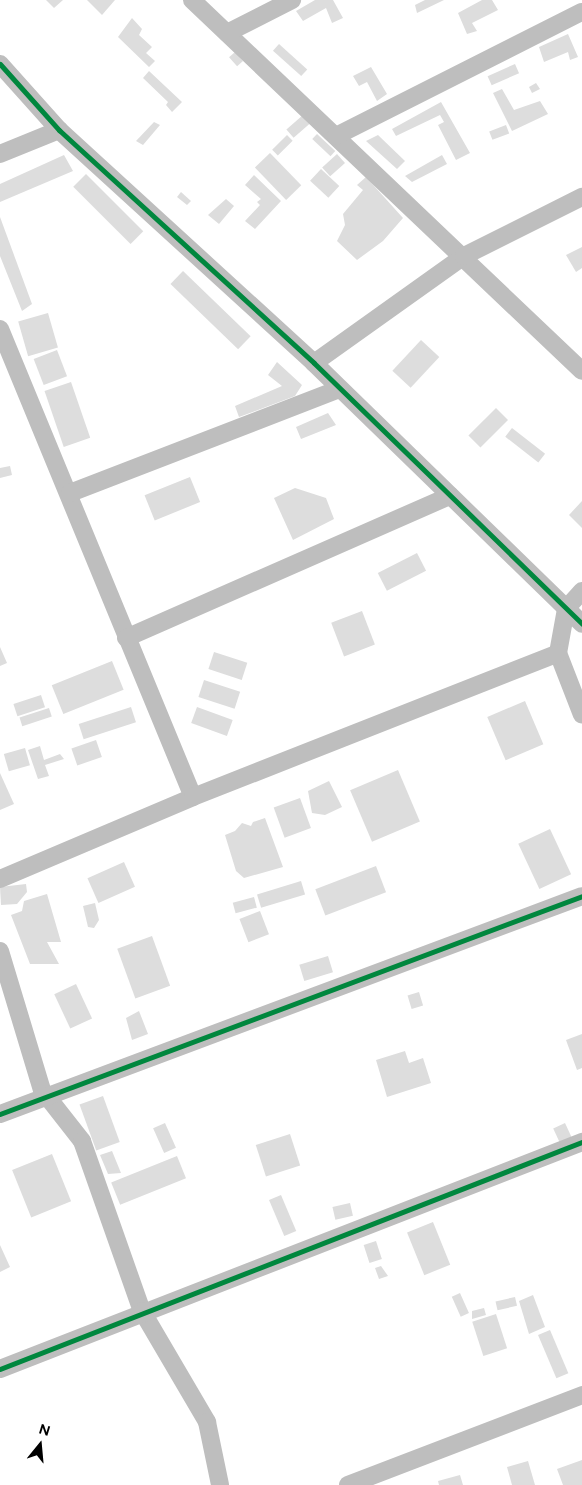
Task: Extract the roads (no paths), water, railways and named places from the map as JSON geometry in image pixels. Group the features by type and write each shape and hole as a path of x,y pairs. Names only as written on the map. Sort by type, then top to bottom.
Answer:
{"street":[{"path":"192,0 464,256 582,371"},
{"path":"227,33 292,0"},
{"path":"336,136 582,12"},
{"path":"0,64 59,130 314,363 582,624"},
{"path":"0,154 59,130"},
{"path":"314,363 464,256 582,197"},
{"path":"0,329 70,493 126,638 193,797"},
{"path":"70,493 340,389"},
{"path":"126,638 450,496"},
{"path":"582,591 566,609 558,653 582,715"},
{"path":"0,879 193,797 558,653"},
{"path":"0,1114 45,1095 582,896"},
{"path":"0,951 45,1095 82,1141 142,1311 202,1410 211,1434 220,1485"},
{"path":"0,1369 142,1311 582,1142"},
{"path":"348,1485 582,1395"}]}
